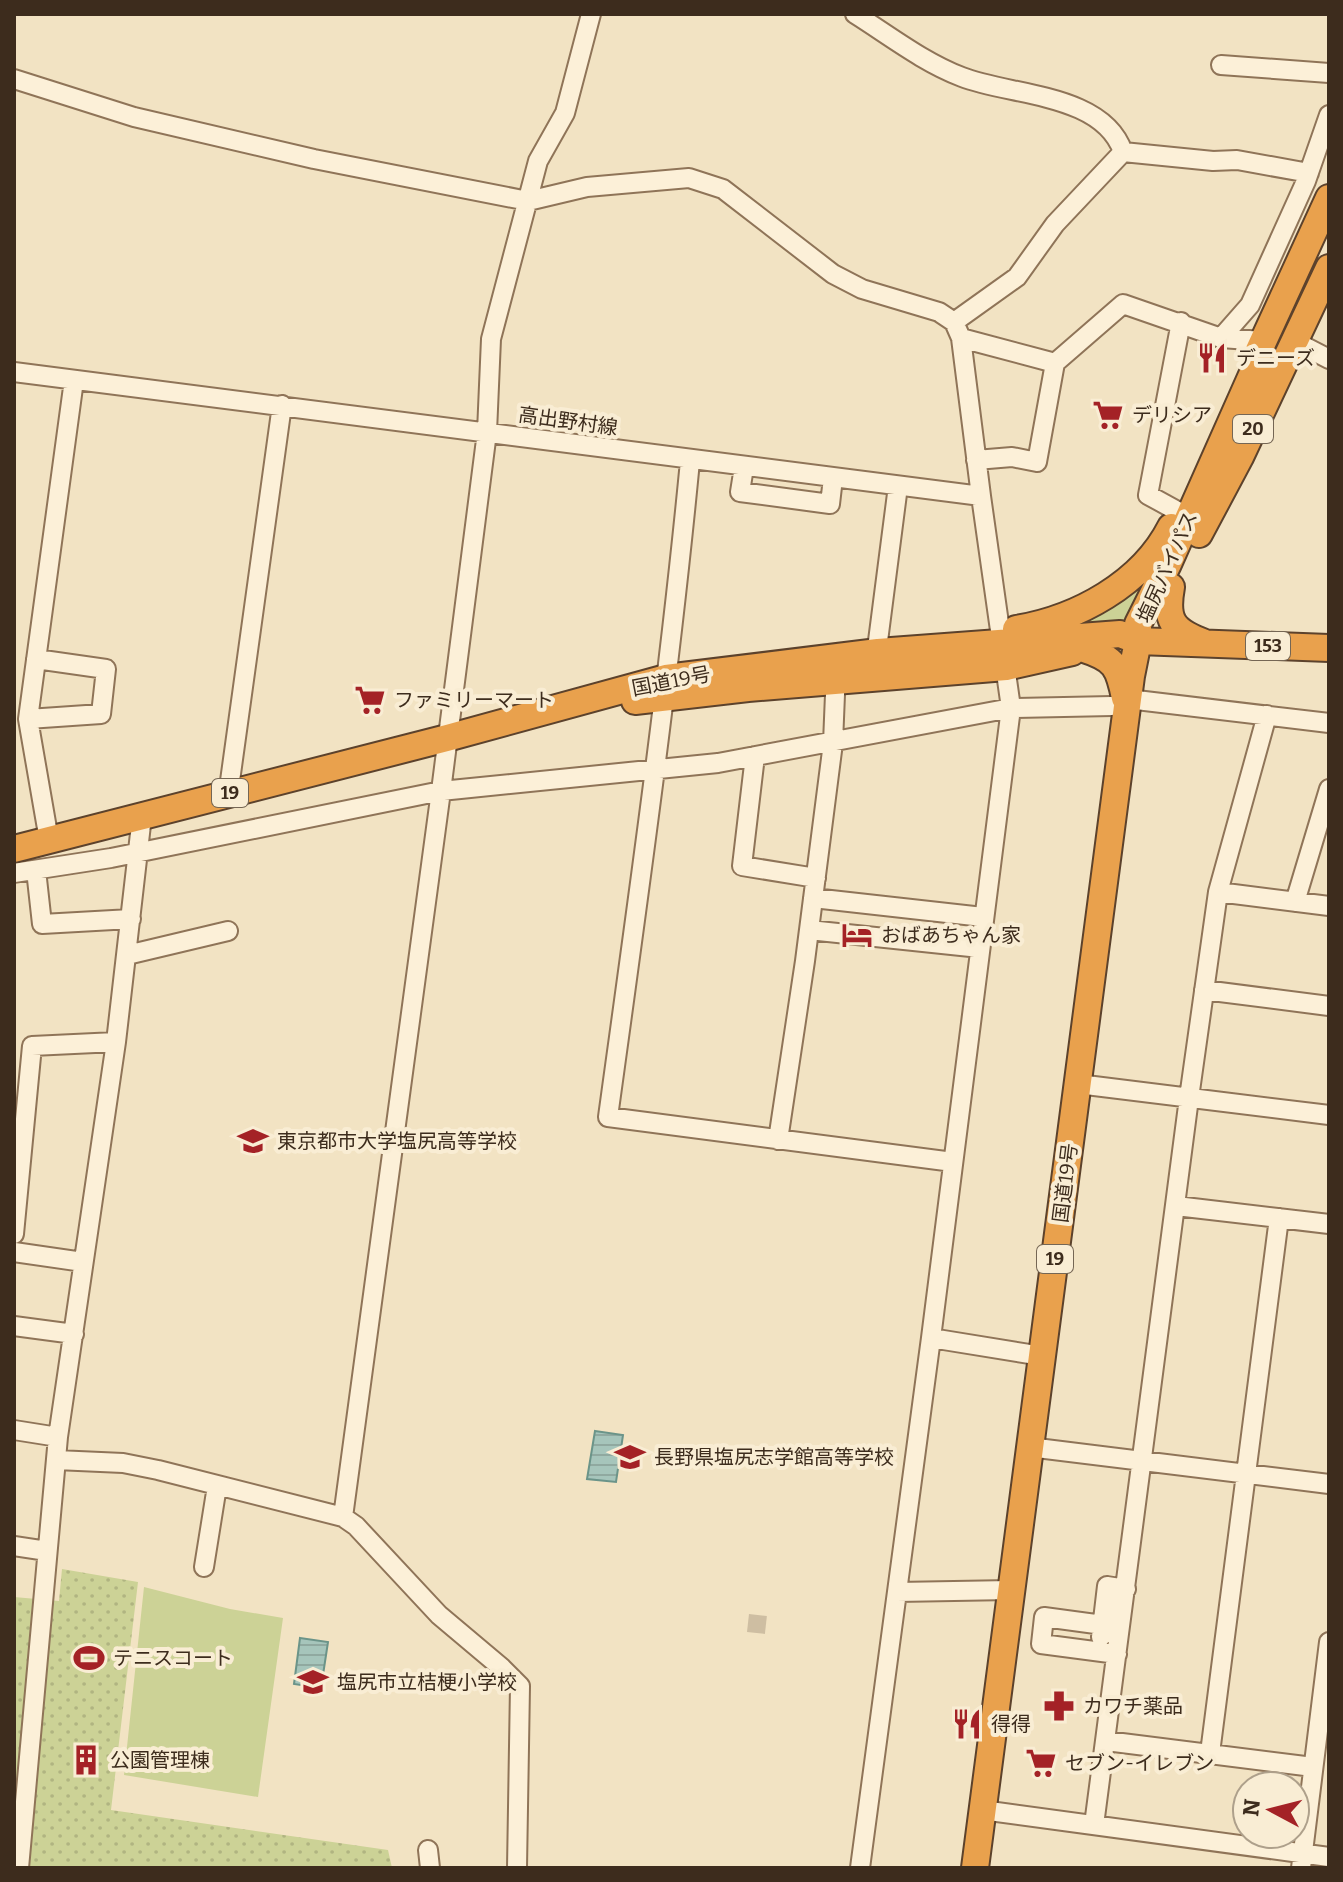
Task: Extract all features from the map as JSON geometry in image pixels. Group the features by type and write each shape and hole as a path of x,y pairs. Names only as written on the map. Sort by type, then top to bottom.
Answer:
{"highway":[{"name":"塩尻バイパス","path":"1138,641 1138,624 1197,499 1256,366 1259,350 1329,198"},
{"name":"塩尻バイパス","path":"1138,641 1171,587 1240,457 1329,268"},
{"path":"878,665 1003,648 1093,604 1117,587 1150,558 1166,537 1259,350"},
{"path":"1171,587 1167,608 1170,618 1189,637 1208,644"},
{"name":"国道19号","path":"14,849 447,738 598,707 666,687 878,665 1120,634 1138,641"},
{"name":"153","path":"1138,641 1329,648"},
{"name":"国道19号","path":"1003,648 1084,649 1121,647 1138,641"},
{"name":"国道19号","path":"975,1868 1078,1084 1122,705 1138,641"},
{"path":"1084,649 1108,658 1116,666 1122,705"}],"street":[{"path":"343,1517 487,432 491,339 538,161 565,113 591,14"},
{"path":"855,14 926,60 964,78 1050,97 1094,116 1110,128 1123,152"},
{"path":"1221,65 1329,73"},
{"path":"14,79 134,117 314,159 528,201 587,187 689,178 723,189 833,274 862,289 939,312 957,330 1055,363"},
{"path":"1221,338 1250,305 1309,173 1329,115"},
{"path":"957,330 1017,277 1055,224 1123,152"},
{"path":"1123,152 1213,161 1237,160 1309,173"},
{"path":"976,460 1012,457 1037,462 1055,363 1123,304 1259,350"},
{"path":"1179,512 1148,495 1181,322"},
{"path":"860,1868 1011,708 957,330"},
{"path":"1294,341 1329,359"},
{"name":"高出野村線","path":"14,372 981,496"},
{"path":"49,840 28,719 74,380"},
{"path":"232,793 232,765 282,405"},
{"path":"690,461 666,687 608,1117 953,1162"},
{"path":"744,467 740,492 830,504 833,478"},
{"path":"878,665 898,486"},
{"path":"28,719 101,714 106,669 36,659"},
{"path":"778,1140 833,743 836,669"},
{"path":"14,873 140,852 441,791 677,769 833,743 1011,708 1122,705 1267,715 1329,723"},
{"path":"1108,1653 1126,1589 1218,892 1267,715"},
{"path":"755,756 742,866 816,878"},
{"path":"1295,902 1329,789"},
{"path":"19,1868 58,1437 116,1042 142,816"},
{"path":"36,870 42,924 131,919"},
{"path":"1218,892 1329,906"},
{"path":"813,898 983,917"},
{"path":"809,930 980,948"},
{"path":"127,955 228,931"},
{"path":"1204,990 1329,1006"},
{"path":"14,1234 16,1181 32,1046 116,1042"},
{"path":"1078,1084 1329,1115"},
{"path":"1176,1206 1329,1224"},
{"path":"1210,1753 1279,1218"},
{"path":"14,1252 83,1262"},
{"path":"14,1326 74,1334"},
{"path":"931,1338 1042,1356"},
{"path":"14,1430 58,1437"},
{"path":"1029,1447 1329,1484"},
{"path":"56,1460 123,1463 180,1475 343,1517 356,1526 439,1615 520,1686 516,1865"},
{"path":"204,1567 217,1486"},
{"path":"14,1546 47,1551"},
{"path":"1094,1825 1106,1741 1108,1653 1103,1625 1107,1586 1126,1589"},
{"path":"897,1592 1011,1590"},
{"path":"1103,1625 1044,1617 1041,1644 1108,1653"},
{"path":"1302,1860 1329,1642"},
{"path":"1106,1741 1313,1767"},
{"path":"982,1810 1094,1825 1302,1860 1329,1857"}],"green space":[{"path":"1162,561 1128,625 1076,626 1115,605"},
{"path":"62,1569 138,1582 111,1810 388,1850 392,1868 14,1868 14,1597 59,1601"},
{"path":"144,1587 230,1609 283,1618 258,1797 124,1775"}],"water":[{"path":"595,1431 623,1435 616,1482 587,1479"},
{"path":"300,1638 328,1642 321,1688 294,1684"}],"tunnel":[{"path":"748,1623 766,1625"}],"place":[{"name":"デニーズ","path":"1212,358"},
{"name":"デリシア","path":"1108,415"},
{"name":"ファミリーマート","path":"370,700"},
{"name":"おばあちゃん家","path":"857,935"},
{"name":"東京都市大学塩尻高等学校","path":"253,1141"},
{"name":"長野県塩尻志学館高等学校","path":"630,1457"},
{"name":"テニスコート","path":"89,1658"},
{"name":"塩尻市立桔梗小学校","path":"313,1682"},
{"name":"カワチ薬品","path":"1059,1706"},
{"name":"得得","path":"967,1724"},
{"name":"公園管理棟","path":"86,1760"},
{"name":"セブン-イレブン","path":"1041,1763"}]}
